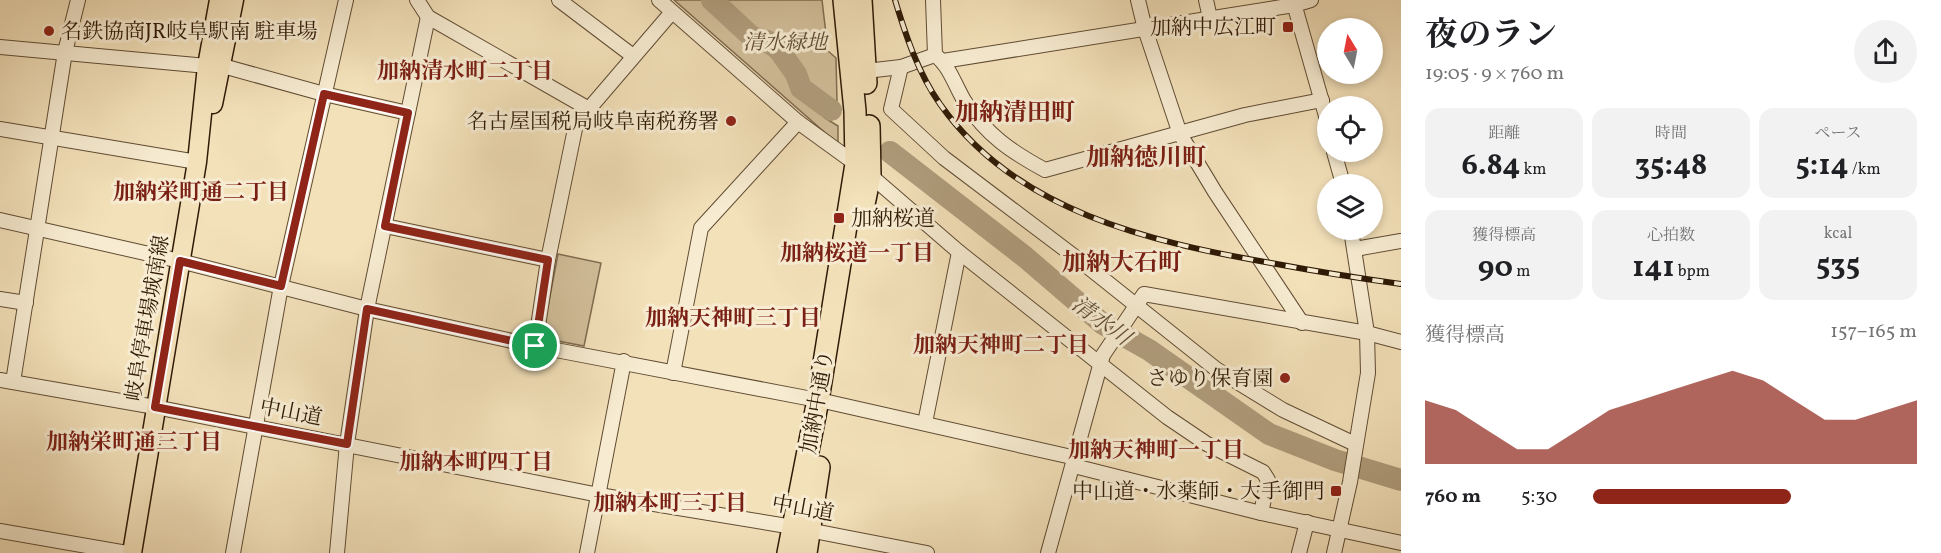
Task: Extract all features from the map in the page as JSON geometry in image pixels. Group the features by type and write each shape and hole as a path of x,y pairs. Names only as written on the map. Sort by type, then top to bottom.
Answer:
{"highway":[{"name":"加納中通り","path":"844,0 863,170"},
{"name":"加納中通り","path":"788,553 801,528 863,170 866,71 861,0"},
{"name":"加納中通り","path":"801,528 806,553"}],"main road":[{"name":"岐阜停車場城南線","path":"215,66 219,0"},
{"name":"岐阜停車場城南線","path":"132,553 197,162 215,66 234,0"}],"street":[{"path":"6,381 26,303 65,52 78,0"},
{"path":"233,553 281,286 346,0"},
{"path":"417,0 428,17 589,109"},
{"path":"559,0 633,56"},
{"path":"659,0 798,122 863,170 958,252 1126,386 1199,439 1263,472 1268,480 1261,513"},
{"path":"933,0 939,58 964,101 992,137 1045,170 1245,115 1317,101"},
{"path":"1138,0 1180,134 1215,192 1302,323"},
{"path":"1206,0 1210,18"},
{"path":"866,71 1210,18 1311,0"},
{"path":"1294,3 1321,96"},
{"path":"535,346 548,260 576,124 672,12"},
{"path":"337,553 347,444 367,309 428,17"},
{"path":"0,47 215,66 408,113"},
{"path":"901,67 891,109 894,114 1004,205 1136,304 1215,369 1354,450"},
{"path":"673,373 701,228 798,122"},
{"path":"0,129 197,162"},
{"path":"0,220 180,261 367,309 535,346 624,361 673,373 925,423 1261,513 1401,543"},
{"path":"385,226 548,260"},
{"path":"1334,553 1350,481 1368,373 1367,333 1353,240"},
{"path":"1355,249 1401,241"},
{"path":"925,423 958,252"},
{"path":"1048,553 1101,364 1111,342 1144,294 1367,333 1401,342"},
{"path":"0,299 26,303"},
{"path":"587,553 624,361"},
{"name":"中山道","path":"6,381 256,426 599,495 801,528 927,553"},
{"path":"1299,553 1307,522"},
{"path":"0,531 127,553"}],"green space":[{"name":"清水緑地","path":"674,0 822,0 828,51 836,58 837,102 825,118 838,126 838,144"},
{"path":"558,254 601,263 584,346 542,338"}],"waterway":[{"name":"清水川","path":"712,0 752,37 767,41 779,50 796,74 801,88 831,110"},
{"name":"清水川","path":"890,152 1025,257 1103,324 1149,350 1269,434 1335,460 1401,480"}],"railway":[{"path":"895,0 919,67 940,104 971,141 1006,171 1046,196 1088,216 1133,232 1179,244 1225,255 1401,284"}],"place":[{"name":"加納中広江町","path":"1288,27"},
{"name":"名鉄協商JR岐阜駅南 駐車場","path":"49,31"},
{"name":"名古屋国税局岐阜南税務署","path":"731,121"},
{"name":"加納桜道","path":"839,218"},
{"name":"さゆり保育園","path":"1285,378"},
{"name":"中山道・水薬師・大手御門","path":"1336,491"}],"district":[{"name":"加納清水町二丁目","path":"465,70"},
{"name":"加納清田町","path":"1015,112"},
{"name":"加納徳川町","path":"1146,157"},
{"name":"加納栄町通二丁目","path":"201,191"},
{"name":"加納桜道一丁目","path":"857,252"},
{"name":"加納大石町","path":"1122,262"},
{"name":"加納天神町三丁目","path":"733,317"},
{"name":"加納天神町二丁目","path":"1001,344"},
{"name":"加納栄町通三丁目","path":"134,441"},
{"name":"加納天神町一丁目","path":"1156,449"},
{"name":"加納本町四丁目","path":"476,461"},
{"name":"加納本町三丁目","path":"670,502"}],"route":[{"path":"324,94 408,113 385,226 548,260 535,346 367,309 347,444 155,407 180,261 281,286 324,94"}]}
